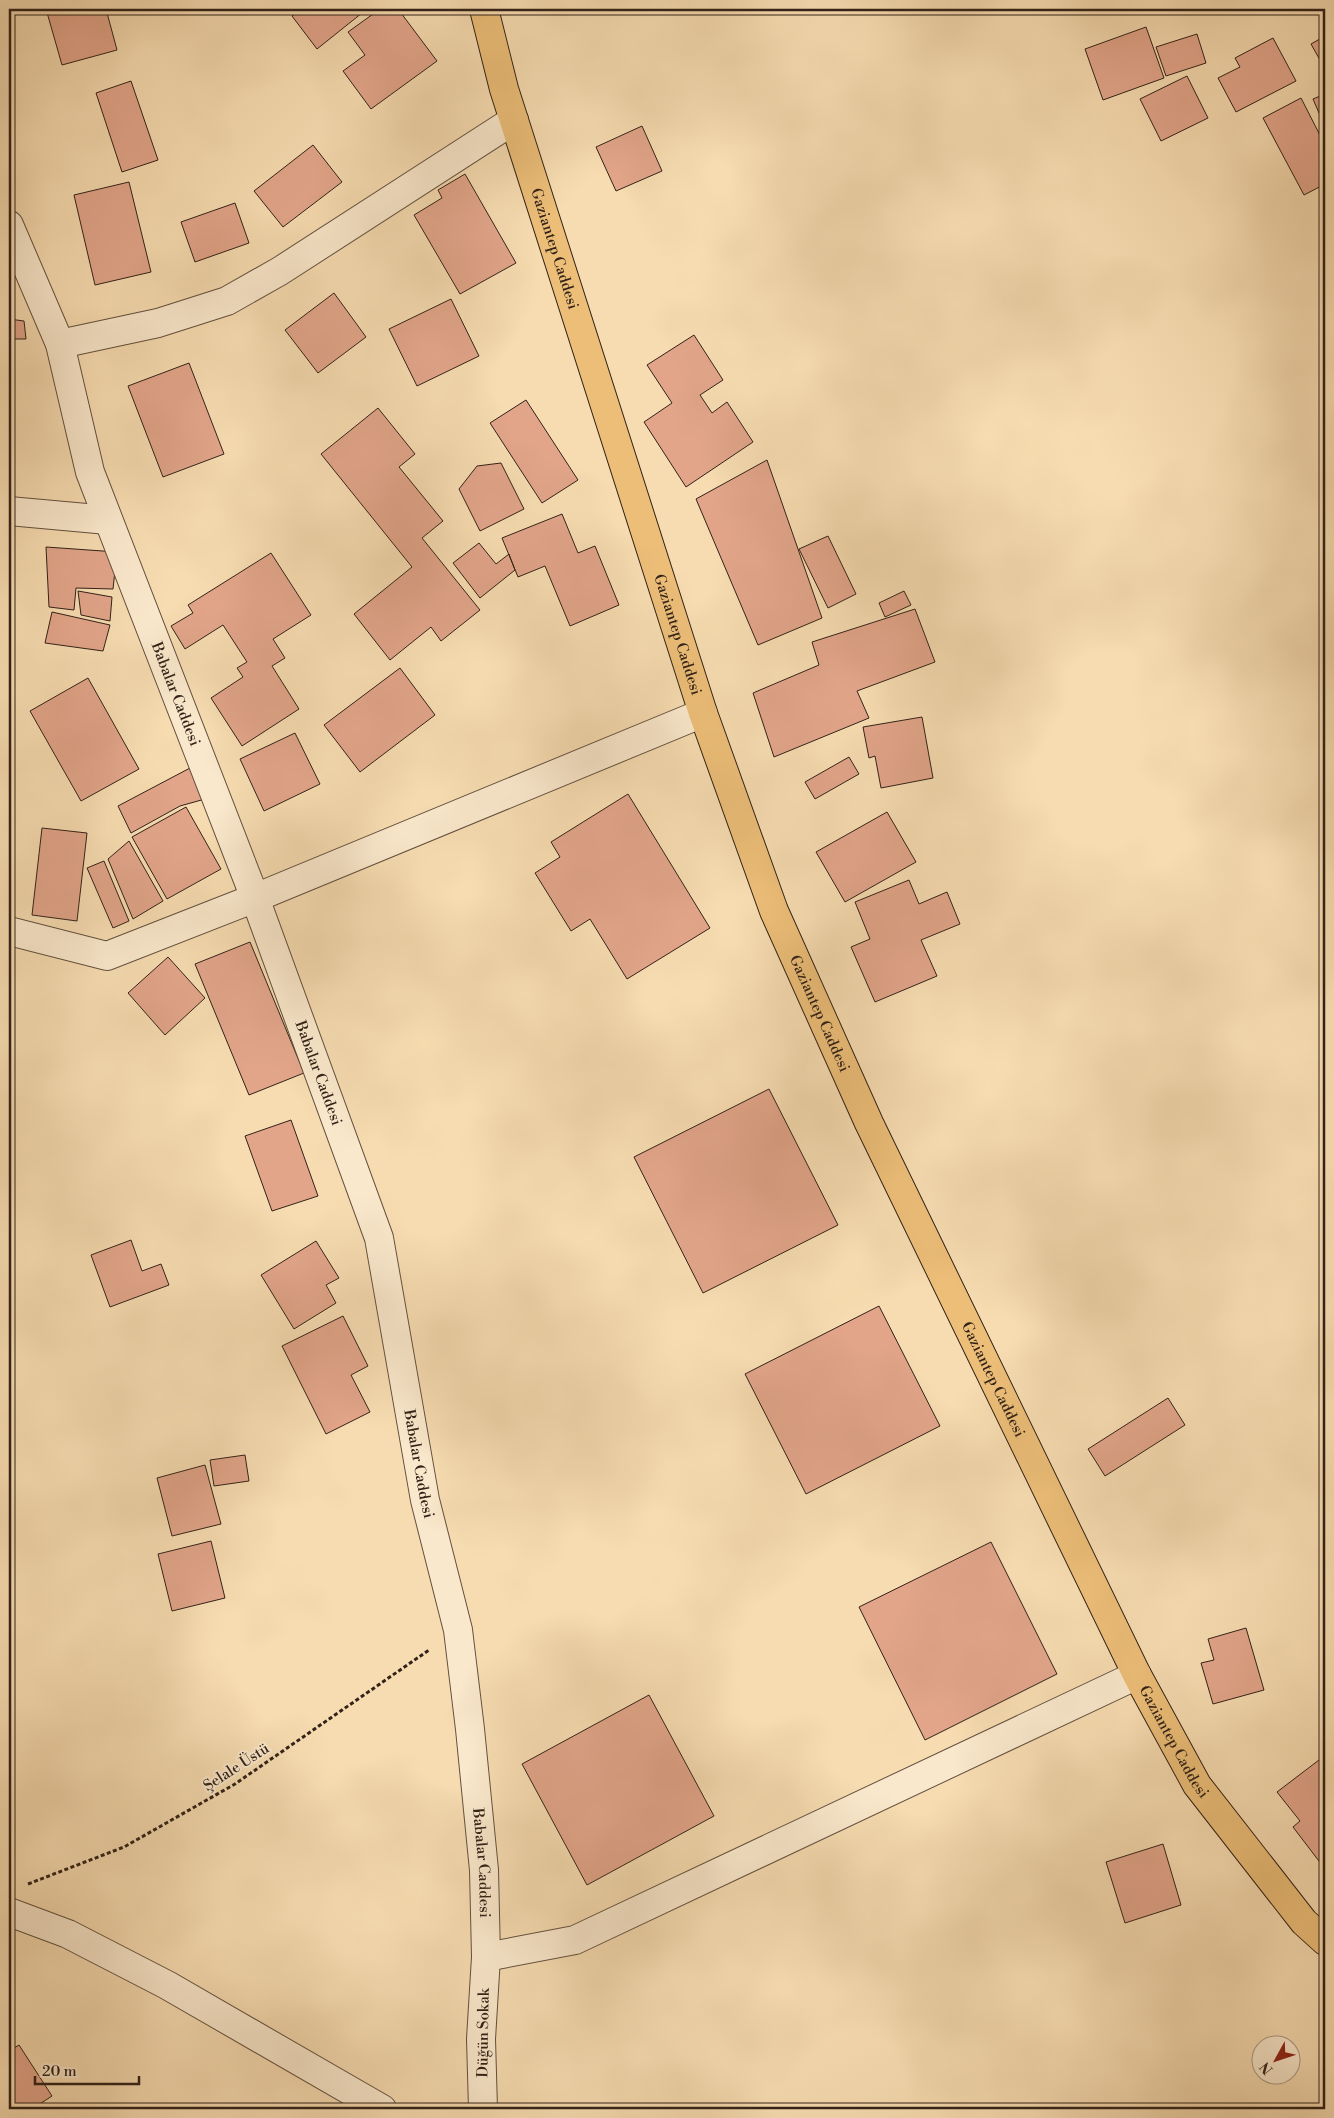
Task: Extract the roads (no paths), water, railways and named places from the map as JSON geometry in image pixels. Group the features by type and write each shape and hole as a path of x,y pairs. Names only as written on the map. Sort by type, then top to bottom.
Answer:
{"main road":[{"name":"Gaziantep Caddesi","path":"484,9 504,89 703,713 774,911 869,1123 1137,1675 1197,1785 1304,1922 1325,1941"}],"street":[{"path":"60,344 158,324 227,301 280,271 514,120"},
{"name":"Babalar Caddesi","path":"9,225 60,344 90,472 255,898 379,1238 425,1500 458,1630 484,1870 486,1957"},
{"path":"9,511 108,520"},
{"path":"9,931 107,956 255,898 703,713"},
{"path":"486,1957 574,1940 1137,1675"},
{"path":"9,1912 68,1934 167,1985 382,2109"},
{"name":"Düğün Sokak","path":"483,2109 481,2039 486,1957"}]}
